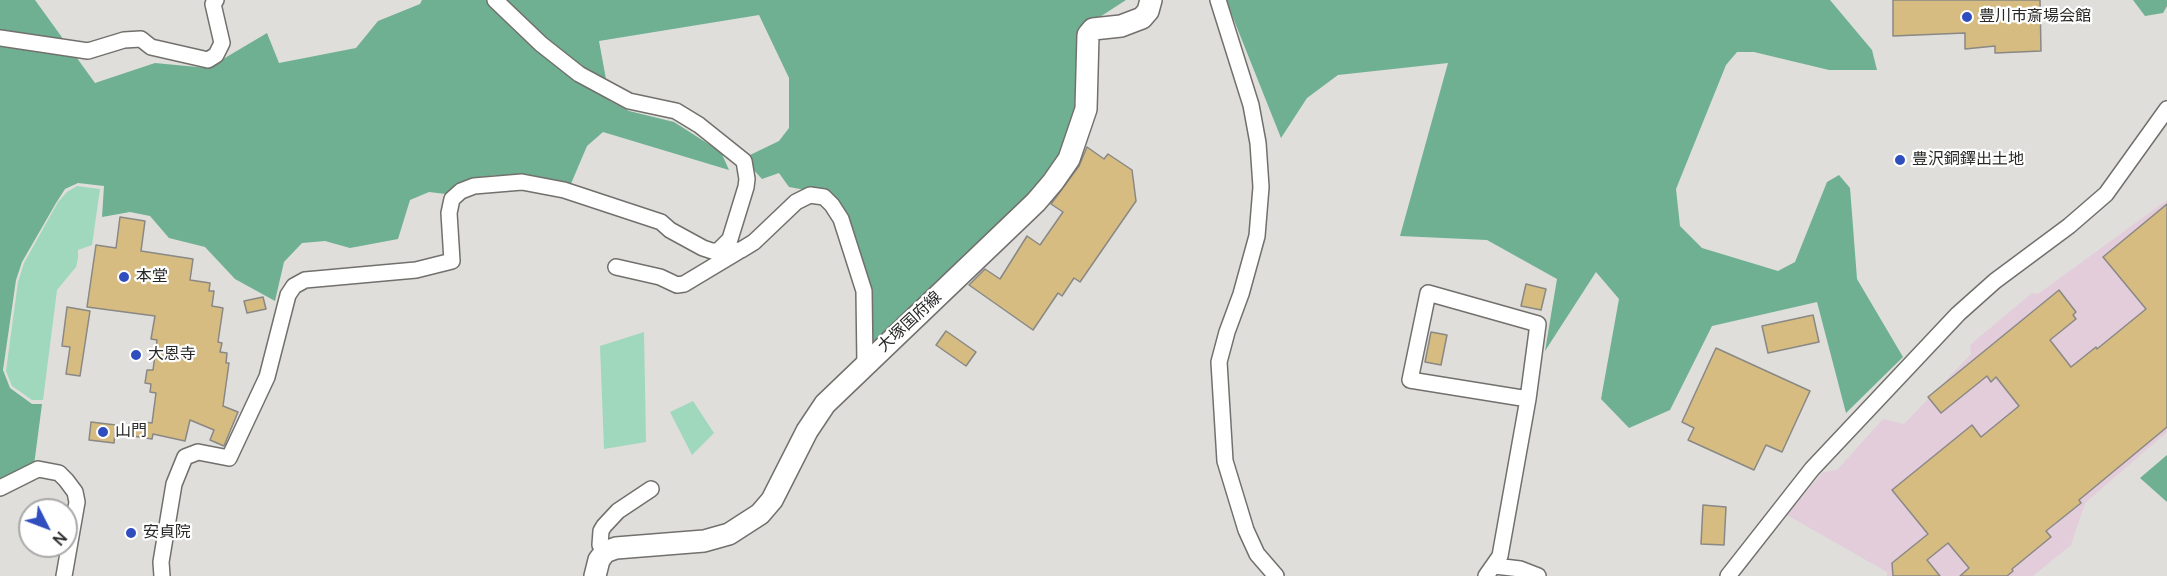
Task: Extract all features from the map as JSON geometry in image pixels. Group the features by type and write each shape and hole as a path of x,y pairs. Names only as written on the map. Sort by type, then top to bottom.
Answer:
{"main road":[{"name":"大塚国府線","path":"605,552 616,548 704,541 729,534 760,514 772,500 807,431 825,404 1036,202 1053,183 1069,159 1086,109 1088,35 1093,29 1121,26 1142,18 1148,11 1151,0"},
{"path":"595,576 599,560 605,552"}],"street":[{"path":"0,38 88,51 123,40 141,39 151,47 208,60 216,56 222,43 213,4 216,0"},
{"path":"495,0 541,44 579,74 629,101 676,111 744,161 746,187 730,239 719,250"},
{"path":"1218,0 1251,105 1258,143 1261,187 1257,236 1219,362 1225,461 1246,530 1257,554 1276,576"},
{"path":"1728,576 1812,469 1958,314 1995,281 2106,194 2167,109"},
{"path":"162,576 161,562 174,484 185,457 198,452 229,458 267,377 288,295 294,286 305,280 416,270 452,261 449,213 452,199 461,191 474,186 522,182 564,190 662,222 670,230 703,248 712,251 741,250"},
{"path":"616,267 660,277 677,285 684,284 754,242 796,202 810,195 824,197 841,219 864,291 865,365"},
{"path":"1490,571 1500,556 1528,399 1538,324 1428,293 1410,380 1528,399"},
{"path":"0,488 38,470 59,473 75,492 77,502 64,576"},
{"path":"605,552 600,545 601,531 604,526 618,511 651,489"},
{"path":"1490,571 1520,569 1538,576"}],"shaded area":[{"path":"2167,200 2167,432 2085,503 2071,545 2033,576 1887,576 1887,572 1787,515 1823,472 1837,470 1883,419 1904,424 1971,354 1970,345 2032,293 2038,294"}],"green space":[{"path":"0,0 35,0 95,83 155,63 208,68 267,33 279,63 356,48 378,21 420,4 422,0 1126,0 1092,22 1077,111 1063,155 1047,179 877,342 873,341 869,287 822,193 789,187 779,173 762,179 751,167 750,155 779,141 789,128 789,78 759,15 599,41 610,101 629,111 674,122 721,152 729,170 603,132 587,146 570,186 497,175 475,178 454,195 429,192 410,200 398,239 350,248 325,241 302,243 284,262 275,301 235,279 205,247 169,238 150,216 130,212 102,217 104,186 78,183 65,189 56,203 22,262 16,280 3,370 10,388 32,404 42,404 34,465 0,483"},
{"path":"1226,0 1830,0 1872,50 1877,70 1829,70 1754,52 1737,52 1726,65 1676,189 1680,226 1702,248 1778,271 1795,262 1827,182 1839,175 1850,188 1857,279 1903,357 1846,413 1817,302 1712,326 1670,410 1629,428 1601,399 1619,299 1596,272 1545,351 1557,279 1487,240 1400,236 1448,63 1338,75 1307,98 1281,138"},
{"path":"2133,0 2167,0 2167,6 2163,13 2145,16"},
{"path":"77,186 100,189 92,245 78,250 76,267 57,290 43,400 32,400 12,386 6,371 18,282 24,263 58,202 67,192"},
{"path":"644,332 646,442 604,449 600,346"},
{"path":"693,401 714,433 692,455 670,412"},
{"path":"2167,455 2167,502 2140,478"}],"building":[{"name":"豊川市斎場会館","path":"1893,0 2040,0 2041,51 1995,53 1995,46 1965,49 1965,33 1893,36"},
{"path":"1087,147 1104,159 1108,154 1132,170 1136,201 1080,282 1074,278 1062,296 1058,293 1033,330 969,285 985,269 1000,279 1027,236 1040,245 1063,212 1051,204 1079,166"},
{"path":"2167,204 2167,427 2079,500 2081,503 2046,531 2051,537 2012,569 2013,571 2007,576 1960,576 1969,568 1948,543 1927,560 1940,576 1893,576 1892,563 1928,534 1892,490 1972,425 1981,437 2019,406 1996,377 1991,382 1987,376 1941,413 1928,397 2059,290 2076,312 2073,315 2076,319 2050,340 2071,367 2096,347 2097,349 2146,309 2103,257"},
{"path":"120,217 145,221 141,251 193,259 190,280 210,283 209,291 214,291 212,306 223,308 218,342 222,343 220,352 227,353 226,363 229,363 223,406 238,412 224,446 210,440 214,430 190,420 185,441 153,434 152,439 133,436 135,421 152,423 156,393 150,392 151,384 145,383 147,370 153,370 157,340 151,339 155,316 87,307 96,245 116,248"},
{"path":"1526,284 1546,289 1541,310 1521,306"},
{"path":"263,297 266,309 247,313 244,301"},
{"path":"67,307 90,311 80,376 66,374 70,347 62,346"},
{"path":"1813,315 1819,342 1768,353 1762,326"},
{"path":"946,331 976,352 966,366 936,345"},
{"path":"1431,332 1447,335 1441,365 1425,362"},
{"path":"1716,348 1810,391 1782,452 1766,445 1754,470 1688,440 1694,428 1682,422"},
{"name":"山門","path":"91,422 116,425 114,443 89,440"},
{"path":"1703,505 1726,507 1724,545 1701,544"}],"place":[{"name":"豊川市斎場会館","path":"1967,17"},
{"name":"豊沢銅鐸出土地","path":"1900,160"},
{"name":"本堂","path":"124,277"},
{"name":"大恩寺","path":"136,355"},
{"name":"山門","path":"103,432"},
{"name":"安貞院","path":"131,533"}]}
